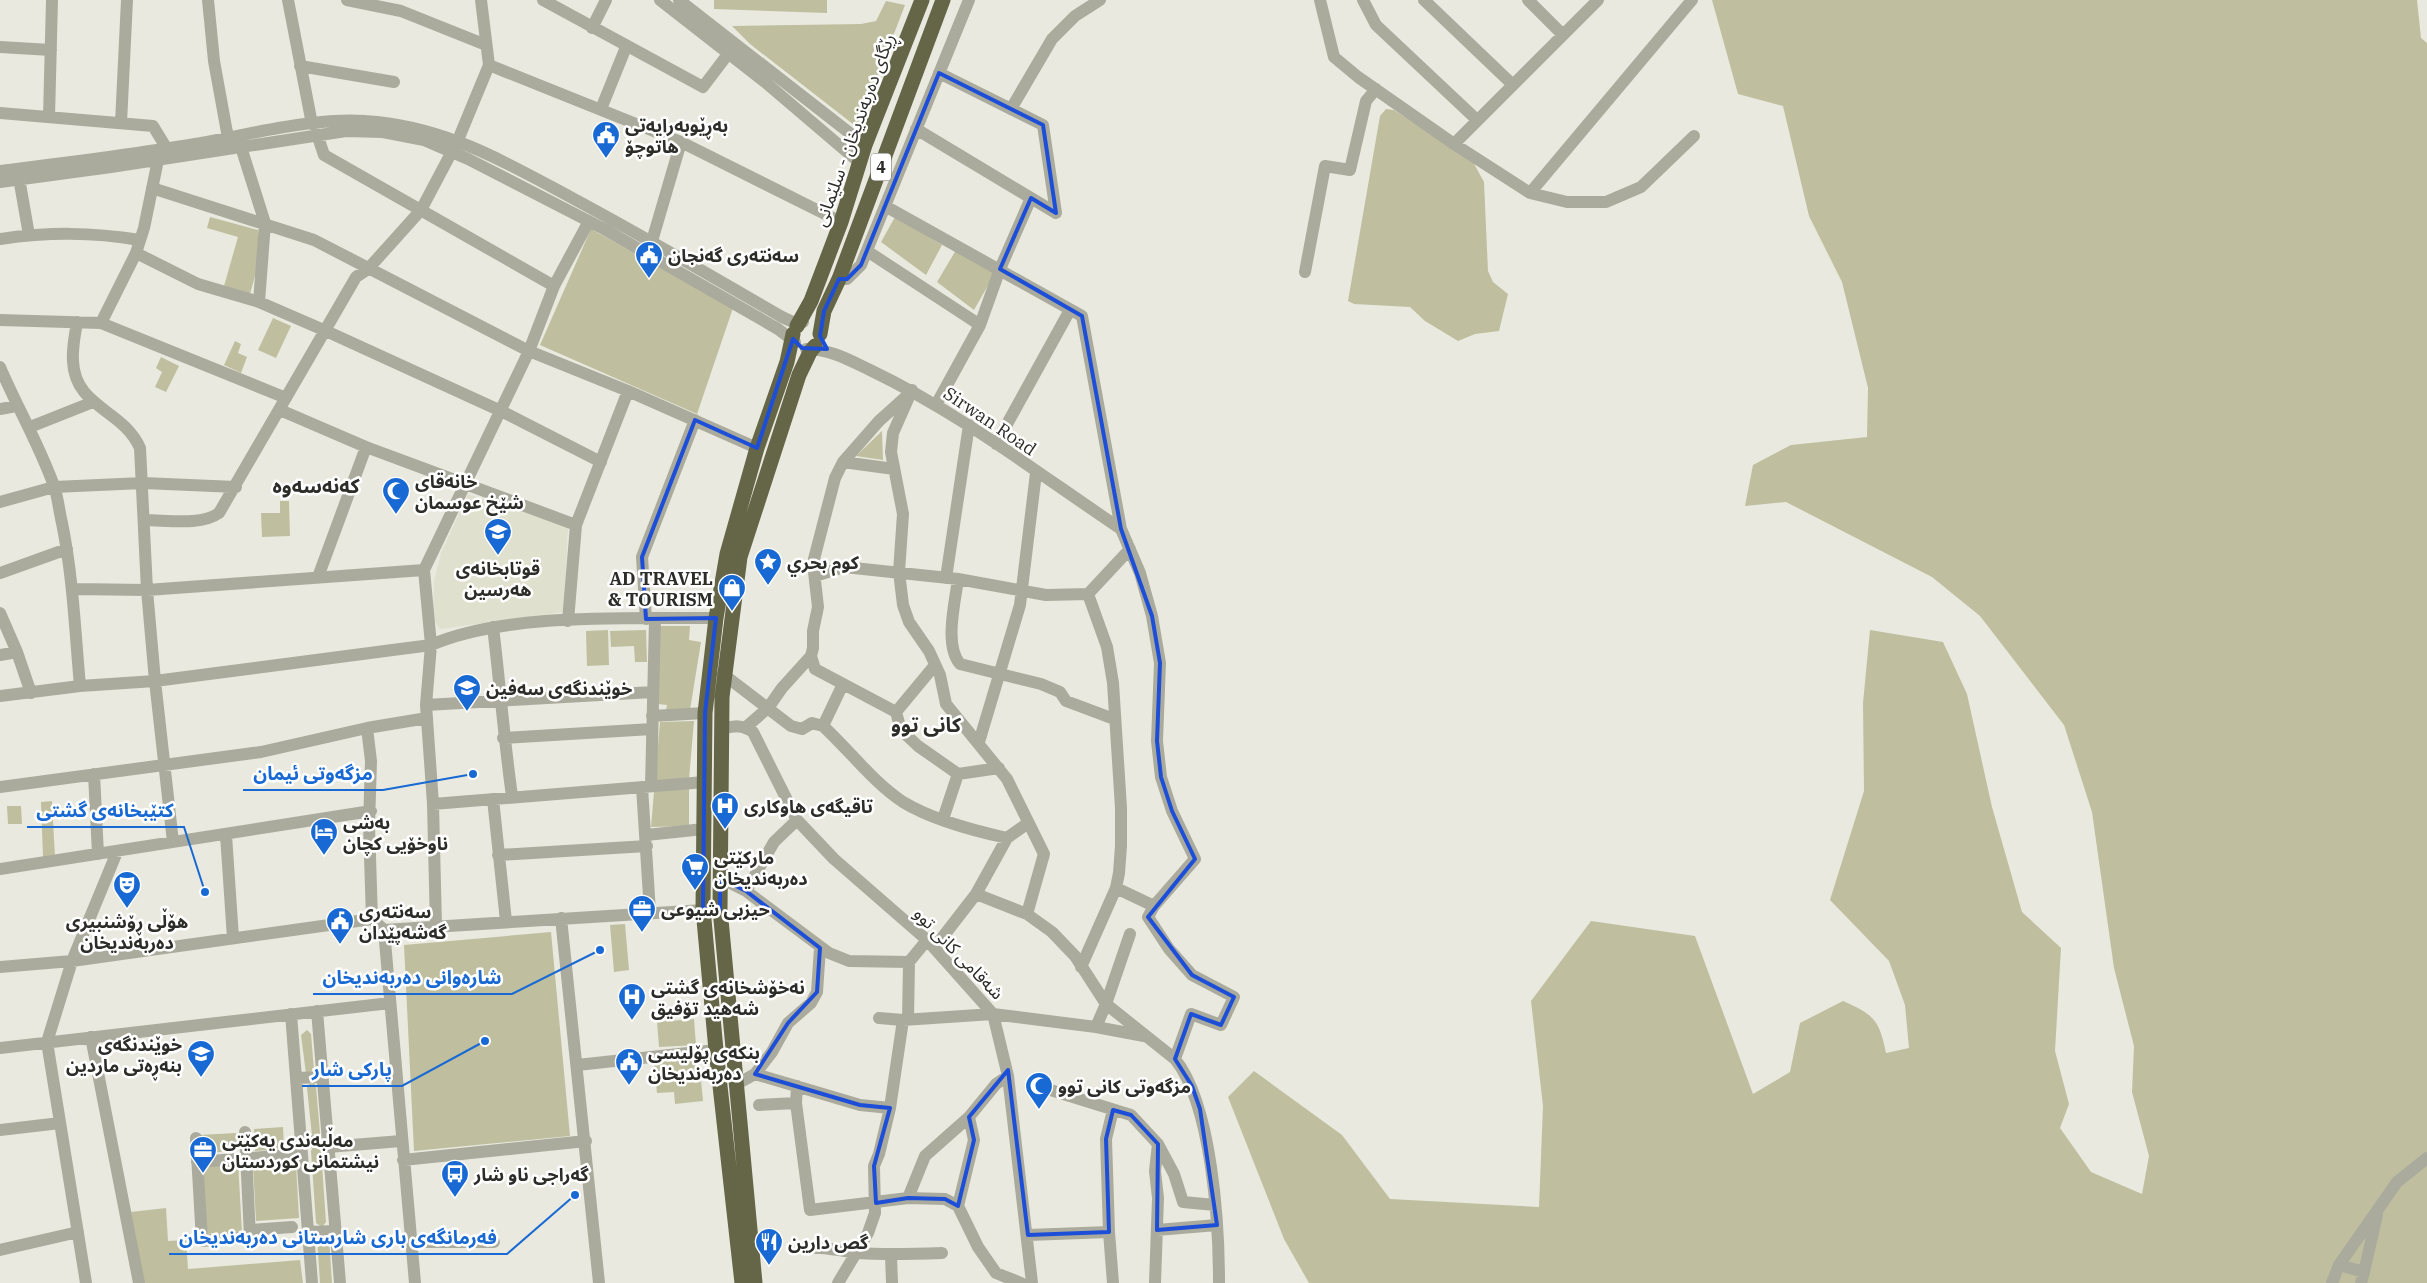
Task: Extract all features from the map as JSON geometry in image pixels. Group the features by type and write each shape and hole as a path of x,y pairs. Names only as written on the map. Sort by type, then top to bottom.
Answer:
{"highway":[{"name":"ڕێگای دەربەندیخان - سلێمانی","path":"805,336 808,311 841,222 865,145 922,0"},
{"name":"4","path":"742,1283 716,1050 703,909 705,713 716,618 727,554 757,448 787,362 805,336 820,325 943,0"},
{"name":"4","path":"755,1283 720,909 723,674 740,557 799,375 805,336"}],"street":[{"path":"49,117 52,0"},
{"path":"120,123 127,0"},
{"path":"208,0 214,61 228,138"},
{"path":"288,0 314,129 324,155 554,286"},
{"path":"347,0 401,11 486,45"},
{"path":"144,520 200,520 214,516 224,508 356,277 368,269 421,210 458,140 489,65 481,0"},
{"path":"543,0 626,47 703,87 728,54"},
{"path":"592,28 606,0"},
{"path":"660,0 860,163"},
{"path":"679,0 865,145"},
{"path":"839,279 847,279 858,270 969,0"},
{"path":"1011,109 1052,39 1075,16 1100,0"},
{"path":"1320,0 1334,57 1454,144 1530,193 1566,202 1606,202 1642,187 1694,136"},
{"path":"1363,0 1376,25 1476,119"},
{"path":"1424,0 1512,85"},
{"path":"1528,0 1563,35"},
{"path":"1454,144 1476,119 1598,0"},
{"path":"1530,193 1692,0"},
{"path":"0,47 51,50"},
{"path":"601,109 626,47"},
{"path":"489,65 681,142 841,222"},
{"path":"300,66 394,82"},
{"path":"916,129 1056,213 1043,125 939,73"},
{"path":"1305,272 1325,166 1350,170 1366,101 1376,89"},
{"path":"0,113 153,126 167,149"},
{"path":"0,182 241,147 314,129 332,120 376,121 421,128 458,140 652,241 782,317 805,336"},
{"path":"0,170 167,149 228,138 314,129 383,132 424,140 589,221 778,329 805,336"},
{"path":"652,241 681,142"},
{"path":"241,147 265,223 259,302"},
{"path":"101,323 136,253 158,160"},
{"path":"19,178 29,235"},
{"path":"152,188 314,240 529,351 628,391 757,448"},
{"path":"936,404 980,325 1000,269 1031,198"},
{"path":"885,206 1082,316 1121,529 1140,573 1152,616 1160,664 1157,741 1161,777 1172,811 1195,858 1154,906 1148,917 1169,949 1192,975 1234,997 1221,1024 1191,1014 1175,1059"},
{"path":"436,926 433,804 427,712 430,646 424,570 529,351 554,286 589,221"},
{"path":"0,239 69,232 140,240"},
{"path":"866,251 980,325"},
{"path":"136,253 198,284 259,302 326,330 501,412 601,462"},
{"path":"996,444 1070,310"},
{"path":"0,320 101,323 286,398"},
{"path":"77,322 73,352 74,368 80,389 93,402 122,422 133,433 140,448 147,590 154,681 173,842"},
{"name":"Sirwan Road","path":"805,336 833,353 912,390 936,404 1121,529"},
{"path":"0,367 16,406 30,427 54,487 73,589 73,615 80,686"},
{"path":"721,729 736,726 746,727 768,708 782,688 811,656 813,648 812,631 818,607 814,563 835,478 843,462 879,421 912,390"},
{"path":"912,390 893,433 891,452 903,514 899,572 902,605 909,622 929,651 935,664 940,676 946,704 1007,778 1044,854 1027,914"},
{"path":"568,621 576,525 628,391"},
{"path":"30,427 93,402"},
{"path":"0,409 16,406"},
{"path":"280,410 366,447 576,525"},
{"path":"650,912 646,840 646,787 653,692 651,619 642,557 695,420"},
{"path":"969,425 952,579 953,656 960,664 1041,684 1060,692 1066,701 1114,719"},
{"path":"318,577 366,447"},
{"path":"843,462 894,469"},
{"path":"978,742 1020,605 1036,473"},
{"path":"0,502 54,487 143,483 236,487"},
{"path":"0,573 67,549"},
{"path":"815,576 844,567 952,579 1021,589 1046,595 1088,594 1130,549"},
{"path":"73,589 147,590 424,570"},
{"path":"1081,967 1116,888 1122,846 1113,684 1106,647 1088,594"},
{"path":"0,613 17,652 31,693"},
{"path":"0,696 80,686 154,681 430,646 449,637 493,627 568,621 716,618"},
{"path":"493,627 512,796"},
{"path":"0,655 17,652"},
{"path":"811,656 815,668 896,712 901,730 918,746 958,774 999,768"},
{"path":"896,712 935,664"},
{"path":"723,674 791,726 802,729 812,723 823,726 881,784 903,802 943,819 1007,838"},
{"path":"823,726 843,684"},
{"path":"0,787 261,752 427,712 502,700 653,692"},
{"path":"504,738 652,722 705,713"},
{"name":"شەقامی کانی توو","path":"746,727 753,732 797,820 834,859 931,943 993,1014 1008,1076 1028,1235 1032,1283"},
{"path":"367,728 371,761 371,811 369,825 372,919 384,930 401,1141 415,1283"},
{"path":"94,774 98,854"},
{"path":"943,819 958,774"},
{"path":"433,804 512,796 705,782"},
{"path":"493,799 506,921"},
{"path":"0,870 371,811"},
{"path":"746,891 774,842 797,820"},
{"path":"720,878 746,891 820,948 849,961 909,962 931,943 976,894 1007,838 1028,823"},
{"path":"498,855 646,840 704,829"},
{"path":"226,835 233,938"},
{"path":"86,1283 47,1042 72,960 117,852"},
{"path":"1116,888 1154,906"},
{"path":"976,894 1027,914 1067,945 1106,1004 1175,1059 1186,1073 1197,1097 1206,1141 1215,1206 1219,1283"},
{"path":"384,930 720,909"},
{"path":"561,918 586,1141 599,1283"},
{"path":"0,967 72,960 372,919"},
{"path":"1096,1026 1106,1004 1130,934"},
{"path":"735,1085 755,1074 772,1052 788,1023 811,1003 817,992 820,948"},
{"path":"838,1283 868,1233 876,1203 874,1166 879,1154 890,1108 906,1020 909,962"},
{"path":"0,1048 390,1002"},
{"path":"317,1011 340,1283"},
{"path":"292,1014 312,1283"},
{"path":"879,1018 906,1020 993,1014 1096,1026 1146,1037"},
{"path":"91,1037 139,1283"},
{"path":"577,1065 716,1050"},
{"path":"755,1074 860,1106 890,1108"},
{"path":"908,1198 925,1156 969,1117 996,1084 1008,1076"},
{"path":"296,1078 322,1077"},
{"path":"798,1086 796,1103 810,1210 908,1198 945,1199 958,1206 978,1247 996,1273 1021,1283"},
{"path":"1044,1088 1131,1115 1158,1144 1174,1174 1183,1202 1215,1206"},
{"path":"759,1105 796,1103"},
{"path":"1112,1110 1106,1139 1109,1232 1113,1283"},
{"path":"958,1206 974,1140 969,1117"},
{"path":"0,1130 60,1123"},
{"path":"196,1138 202,1241 250,1237 245,1132"},
{"path":"197,1162 246,1158 328,1144 401,1141"},
{"path":"403,1160 586,1141"},
{"path":"1155,1283 1158,1198 1154,1171 1158,1144"},
{"path":"2332,1283 2338,1265 2397,1182 2427,1158"},
{"path":"2338,1265 2363,1278 2379,1208"},
{"path":"1157,1230 1216,1225"},
{"path":"250,1230 292,1227"},
{"path":"308,1232 336,1231"},
{"path":"0,1250 78,1232"},
{"path":"1028,1235 1109,1232"},
{"path":"411,1242 494,1242"},
{"path":"804,1248 835,1247 856,1253 891,1255 942,1253"},
{"path":"891,1255 892,1283"}],"highlighted area":[{"path":"939,73 1043,125 1056,213 1031,198 1000,269 1082,316 1121,529 1152,616 1160,663 1157,741 1161,777 1172,811 1195,859 1148,917 1192,975 1234,997 1221,1025 1191,1014 1175,1059 1192,1086 1200,1109 1217,1225 1157,1230 1158,1144 1131,1115 1113,1110 1106,1139 1109,1232 1028,1235 1008,1070 969,1117 974,1140 958,1206 945,1199 908,1198 876,1203 874,1166 890,1108 860,1105 755,1074 788,1023 817,992 820,948 746,891 720,878 720,909 703,909 705,713 716,618 646,619 642,557 695,420 757,448 793,339 802,348 827,349 820,336 824,311 839,279 847,279 861,265"}],"shaded area":[{"path":"468,494 568,526 564,612 440,629 433,619 434,581 441,553"}],"green space":[{"path":"714,0 827,0 827,13 714,9"},
{"path":"1712,0 2417,0 2421,38 2427,43 2427,1283 1309,1283 1284,1239 1228,1097 1254,1071 1342,1135 1390,1199 1539,1207 1543,1106 1531,1001 1591,921 1695,936 1753,1094 1790,1072 1800,1023 1843,1001 1862,1010 1874,1020 1881,1032 1886,1053 1909,1048 1905,1005 1889,961 1830,900 1864,791 1863,703 1870,630 1943,642 1967,694 1992,807 2022,912 2061,948 2055,1051 2069,1104 2060,1128 2091,1172 2142,1194 2149,1156 2132,1092 2134,1046 2114,968 2092,812 2064,725 1980,616 1932,577 1786,502 1745,506 1753,465 1791,445 1867,437 1868,388 1842,282 1809,216 1783,106 1738,94"},
{"path":"886,1 905,5 858,128 750,44 732,26 861,24 876,21"},
{"path":"1386,109 1394,110 1472,160 1484,182 1488,271 1493,282 1508,294 1499,331 1475,334 1458,341 1425,321 1410,307 1354,304 1348,301 1380,116"},
{"path":"210,217 258,230 258,265 250,294 224,286 238,237 207,228"},
{"path":"895,217 942,245 926,275 881,242"},
{"path":"591,229 733,308 697,414 540,345"},
{"path":"956,250 995,273 974,310 937,282"},
{"path":"273,318 291,326 276,358 258,350"},
{"path":"235,341 241,344 238,353 247,357 241,373 224,365"},
{"path":"161,357 179,366 166,392 155,387 162,372 156,368"},
{"path":"882,431 883,460 856,456"},
{"path":"280,501 289,501 290,536 262,537 261,513 280,513"},
{"path":"659,626 690,626 689,640 701,642 690,710 666,710 667,705 658,704"},
{"path":"608,630 609,665 587,666 586,631"},
{"path":"646,630 647,662 635,662 634,646 611,647 610,631"},
{"path":"694,721 689,779 689,826 651,827 660,722"},
{"path":"52,801 55,857 43,857 41,802"},
{"path":"7,806 21,806 22,824 8,824"},
{"path":"625,924 629,970 614,972 610,925"},
{"path":"551,932 570,1136 414,1151 404,945"},
{"path":"694,1019 696,1045 659,1047 657,1022"},
{"path":"307,1030 311,1034 314,1070 306,1074 301,1035"},
{"path":"699,1059 703,1101 675,1104 674,1092 657,1093 654,1063"},
{"path":"314,1083 316,1087 319,1136 312,1136 307,1088 309,1084"},
{"path":"283,1127 284,1149 255,1151 254,1129"},
{"path":"236,1133 237,1151 201,1153 200,1135"},
{"path":"313,1147 319,1147 321,1150 326,1222 322,1227 316,1223 311,1151"},
{"path":"238,1162 242,1232 206,1234 202,1164"},
{"path":"296,1164 299,1218 256,1221 253,1166"},
{"path":"166,1208 168,1241 186,1240 188,1269 300,1260 303,1283 144,1283 131,1212"},
{"path":"329,1237 332,1283 320,1283 317,1238"}],"place":[{"name":"بەڕێوبەرایەتی هاتوچۆ","path":"606,159"},
{"name":"سەنتەری گەنجان","path":"649,279"},
{"name":"خانەقای شێخ عوسمان","path":"396,515"},
{"name":"قوتابخانەی هەرسین","path":"498,556"},
{"name":"کوم بحري","path":"768,586"},
{"name":"AD TRAVEL & TOURISM","path":"732,612"},
{"name":"خوێندنگەی سەفین","path":"467,712"},
{"name":"مزگەوتی ئیمان","path":"473,774"},
{"name":"تاقیگەی هاوکاری","path":"725,830"},
{"name":"بەشی ناوخۆیی کچان","path":"324,856"},
{"name":"مارکێتی دەربەندیخان","path":"695,891"},
{"name":"کتێبخانەی گشتی","path":"205,892"},
{"name":"هۆڵی ڕۆشنبیری دەربەندیخان","path":"127,909"},
{"name":"حیزبی شیوعی","path":"642,933"},
{"name":"سەنتەری گەشەپێدان","path":"340,945"},
{"name":"شارەوانی دەربەندیخان","path":"600,950"},
{"name":"نەخۆشخانەی گشتی شەهید تۆفیق","path":"632,1021"},
{"name":"پاركى شار","path":"485,1041"},
{"name":"خوێندنگەی بنەڕەتی ماردین","path":"201,1078"},
{"name":"بنکەی پۆلیسی دەربەندیخان","path":"629,1086"},
{"name":"مزگەوتی کانی توو","path":"1039,1110"},
{"name":"مەڵبەندی یەکێتی نیشتمانی کوردستان","path":"203,1174"},
{"name":"فەرمانگەی باری شارستانی دەربەندیخان","path":"575,1195"},
{"name":"گەراجی ناو شار","path":"455,1198"},
{"name":"گص دارین","path":"769,1266"}],"district":[{"name":"کەنەسەوە","path":"316,485"},
{"name":"کانی توو","path":"926,724"}]}
